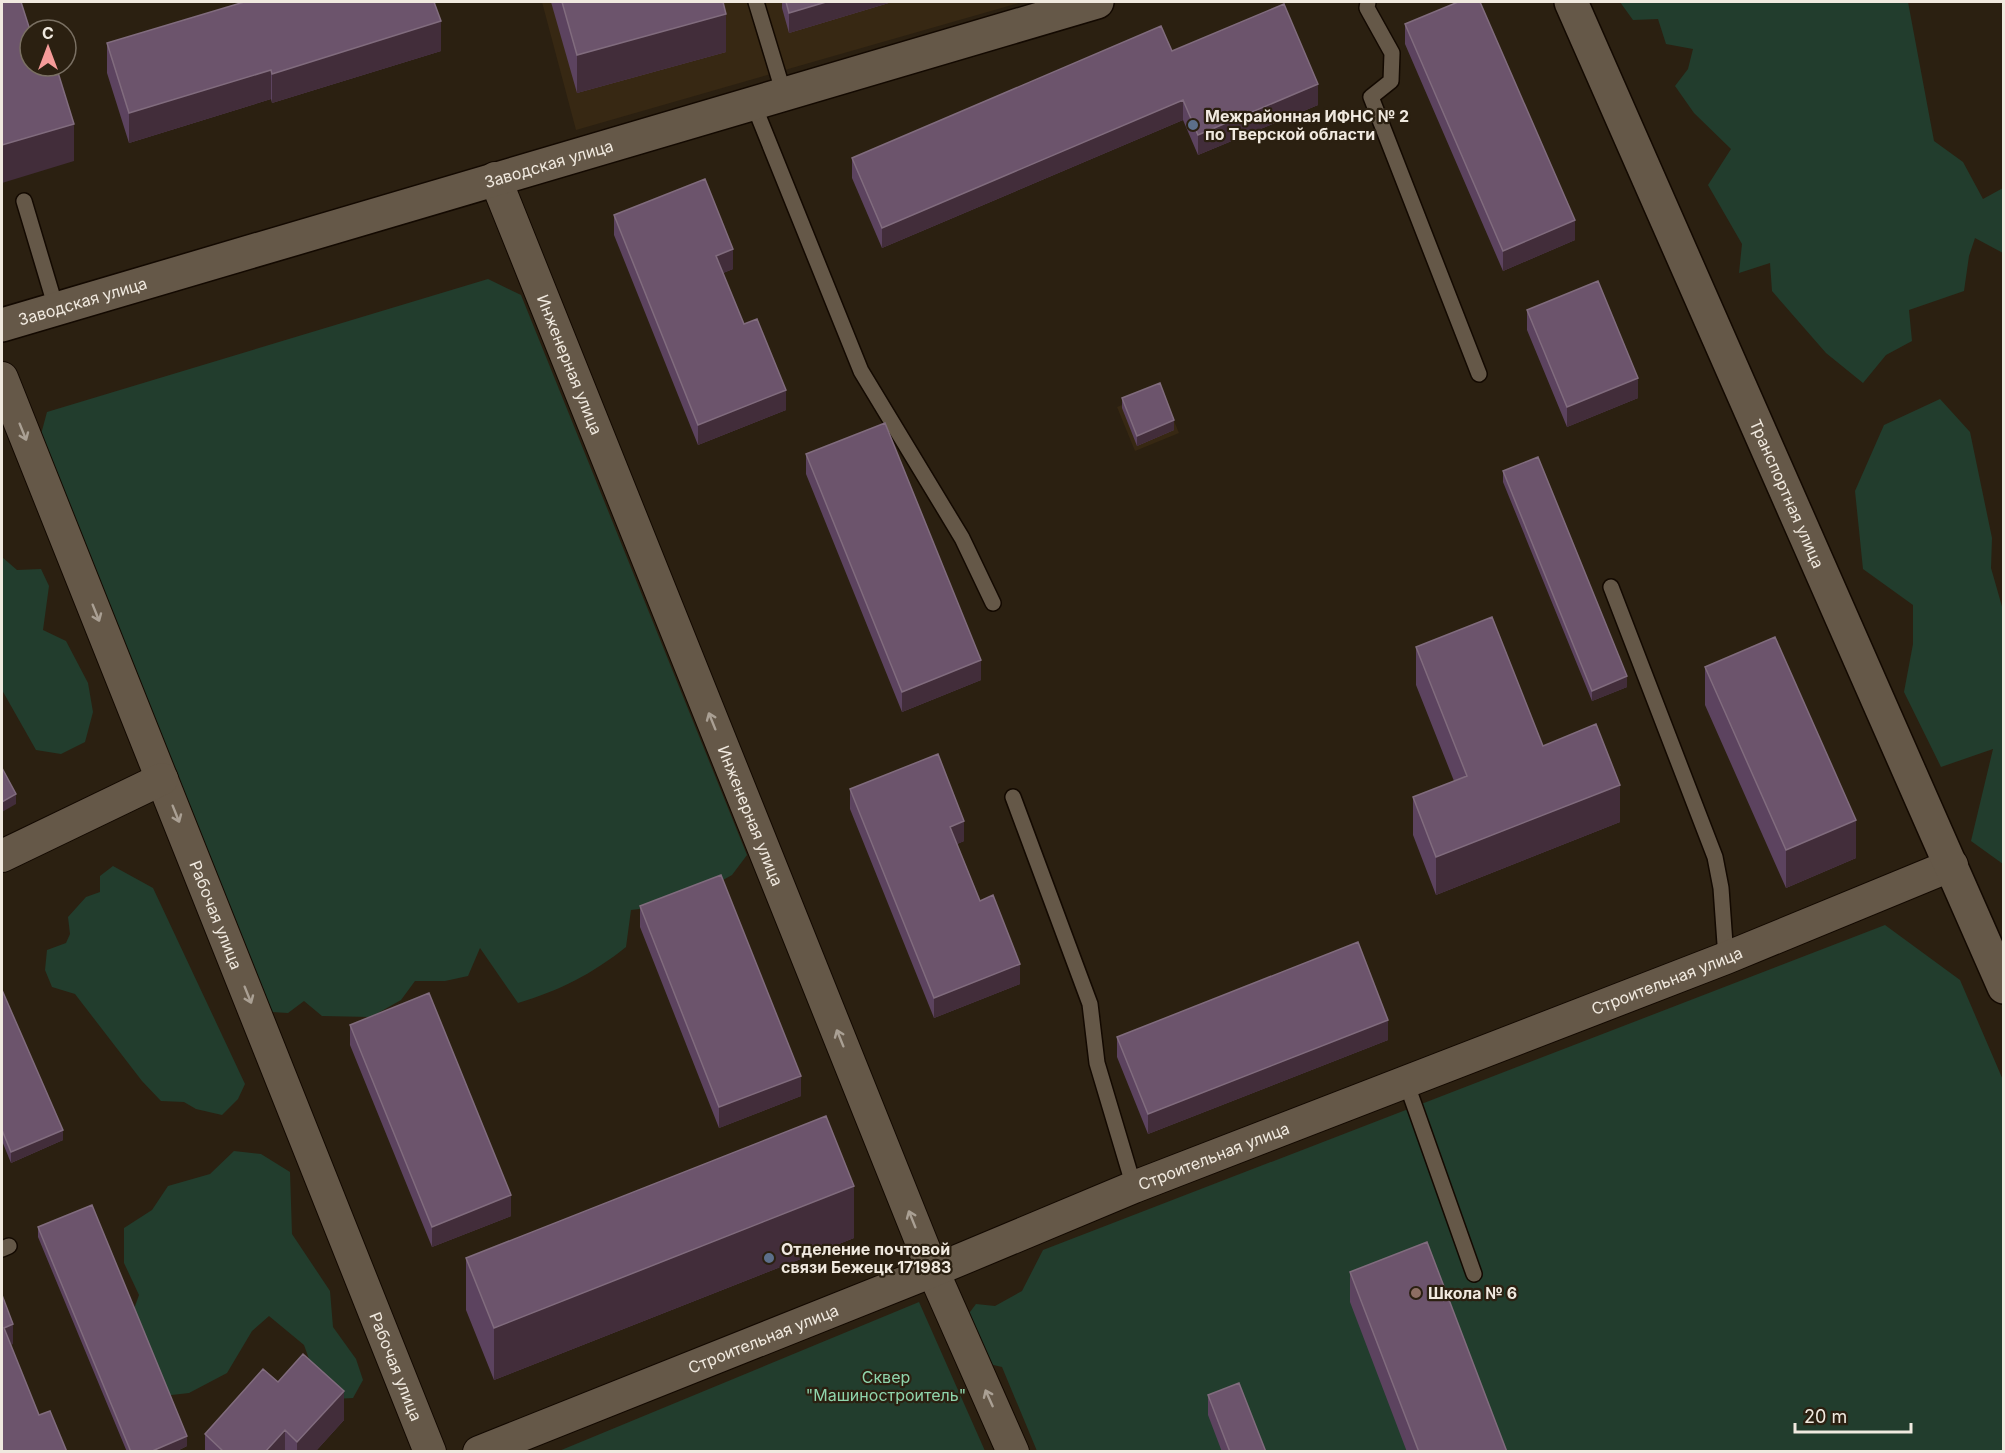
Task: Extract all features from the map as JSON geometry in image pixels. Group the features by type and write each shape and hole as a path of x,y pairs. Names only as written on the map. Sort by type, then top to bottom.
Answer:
{"street":[{"name":"Заводская улица","path":"2,325 1096,2"},
{"name":"Транспортная улица","path":"1571,2 2004,987"},
{"name":"Инженерная улица","path":"495,178 933,1270 1013,1452"},
{"name":"Рабочая улица","path":"2,378 430,1452"},
{"path":"2,856 162,779"},
{"name":"Строительная улица","path":"479,1452 1134,1187 1726,958 1952,865"}],"lane":[{"path":"756,2 784,94"},
{"path":"1368,2 1367,8 1392,53 1391,81 1371,98 1479,374"},
{"path":"753,103 861,371 962,538 993,603"},
{"path":"24,201 56,308"},
{"path":"1611,587 1715,857 1721,888 1726,958"},
{"path":"1013,797 1090,1004 1097,1063 1134,1187"},
{"path":"1406,1082 1474,1274"}],"shaded area":[{"path":"542,2 1022,2 576,130"},
{"path":"1161,389 1179,433 1135,451 1117,407"}],"green space":[{"path":"1620,2 1908,2 1934,141 1963,162 1983,199 2003,188 2003,253 1975,238 1969,256 1964,291 1909,310 1912,341 1886,355 1863,383 1826,353 1772,291 1770,263 1739,273 1742,244 1708,185 1731,149 1694,113 1675,86 1688,69 1693,49 1666,44 1658,19 1633,20"},
{"path":"488,279 521,295 747,855 732,875 698,894 663,906 631,910 626,947 575,980 534,998 518,1003 480,948 468,976 445,981 415,981 401,1000 371,1017 322,1016 304,1001 288,1013 272,1012 40,438 47,412"},
{"path":"1940,399 1970,432 1992,538 1991,568 2003,610 2003,864 1971,841 1993,749 1941,767 1904,692 1913,644 1913,605 1863,569 1855,491 1884,425"},
{"path":"2,557 17,570 41,569 49,586 43,630 66,641 88,683 93,712 85,742 61,754 36,750 2,690"},
{"path":"113,866 153,888 245,1084 238,1099 222,1115 196,1109 184,1102 161,1101 142,1081 75,994 52,987 45,970 47,950 66,943 70,934 68,917 86,897 100,892 100,876"},
{"path":"1885,925 1960,980 2003,1080 2003,1451 1037,1451 1002,1367 985,1363 964,1320 976,1304 995,1306 1022,1291 1043,1250"},
{"path":"234,1151 261,1154 290,1172 292,1234 330,1291 333,1327 356,1359 363,1380 353,1398 335,1399 319,1387 304,1345 269,1316 252,1331 227,1373 189,1393 154,1397 123,1340 139,1295 124,1263 124,1228 152,1210 168,1186 210,1174"},
{"name":"Сквер \"Машиностроитель\"","path":"919,1302 985,1451 559,1451"}],"building":[{"path":"2,2 21,2 26,18 18,18 18,78 60,78 74,124 2,145"},
{"path":"244,2 434,2 441,21 272,74 271,70 129,113 107,43"},
{"path":"562,2 723,2 726,14 577,55"},
{"path":"786,2 826,2 789,13"},
{"path":"1458,2 1480,2 1575,220 1503,251 1405,24"},
{"path":"1284,4 1318,84 1198,135 1183,100 882,228 852,158 1161,26 1172,51"},
{"path":"705,179 733,249 716,256 744,324 757,319 786,390 698,425 614,215"},
{"path":"1598,281 1638,378 1567,407 1527,310"},
{"path":"1160,383 1174,420 1137,436 1122,398"},
{"path":"885,423 981,660 902,692 806,454"},
{"path":"1538,457 1627,676 1592,691 1503,471"},
{"path":"1492,617 1543,746 1596,724 1620,785 1436,857 1413,797 1467,776 1416,647"},
{"path":"1775,637 1856,820 1786,850 1705,667"},
{"path":"938,754 964,821 950,827 980,901 993,895 1020,964 934,998 850,789"},
{"path":"2,768 16,794 2,802"},
{"path":"721,875 801,1076 719,1107 640,906"},
{"path":"1358,942 1388,1020 1148,1114 1117,1037"},
{"path":"2,990 63,1130 11,1152 2,1130"},
{"path":"429,993 511,1195 432,1227 350,1025"},
{"path":"826,1116 854,1186 494,1328 466,1258"},
{"path":"92,1205 187,1436 150,1452 131,1452 38,1227"},
{"path":"1427,1242 1507,1452 1419,1452 1350,1272"},
{"path":"2,1295 13,1324 4,1328 39,1415 50,1411 67,1452 2,1452"},
{"path":"303,1354 344,1391 297,1442 285,1430 265,1452 224,1452 205,1434 263,1369 278,1382"},
{"path":"1239,1383 1266,1452 1230,1452 1208,1395"}],"place":[{"name":"Межрайонная ИФНС № 2 по Тверской области","path":"1193,125"},
{"name":"Отделение почтовой связи Бежецк 171983","path":"769,1258"},
{"name":"Школа № 6","path":"1416,1293"}]}
